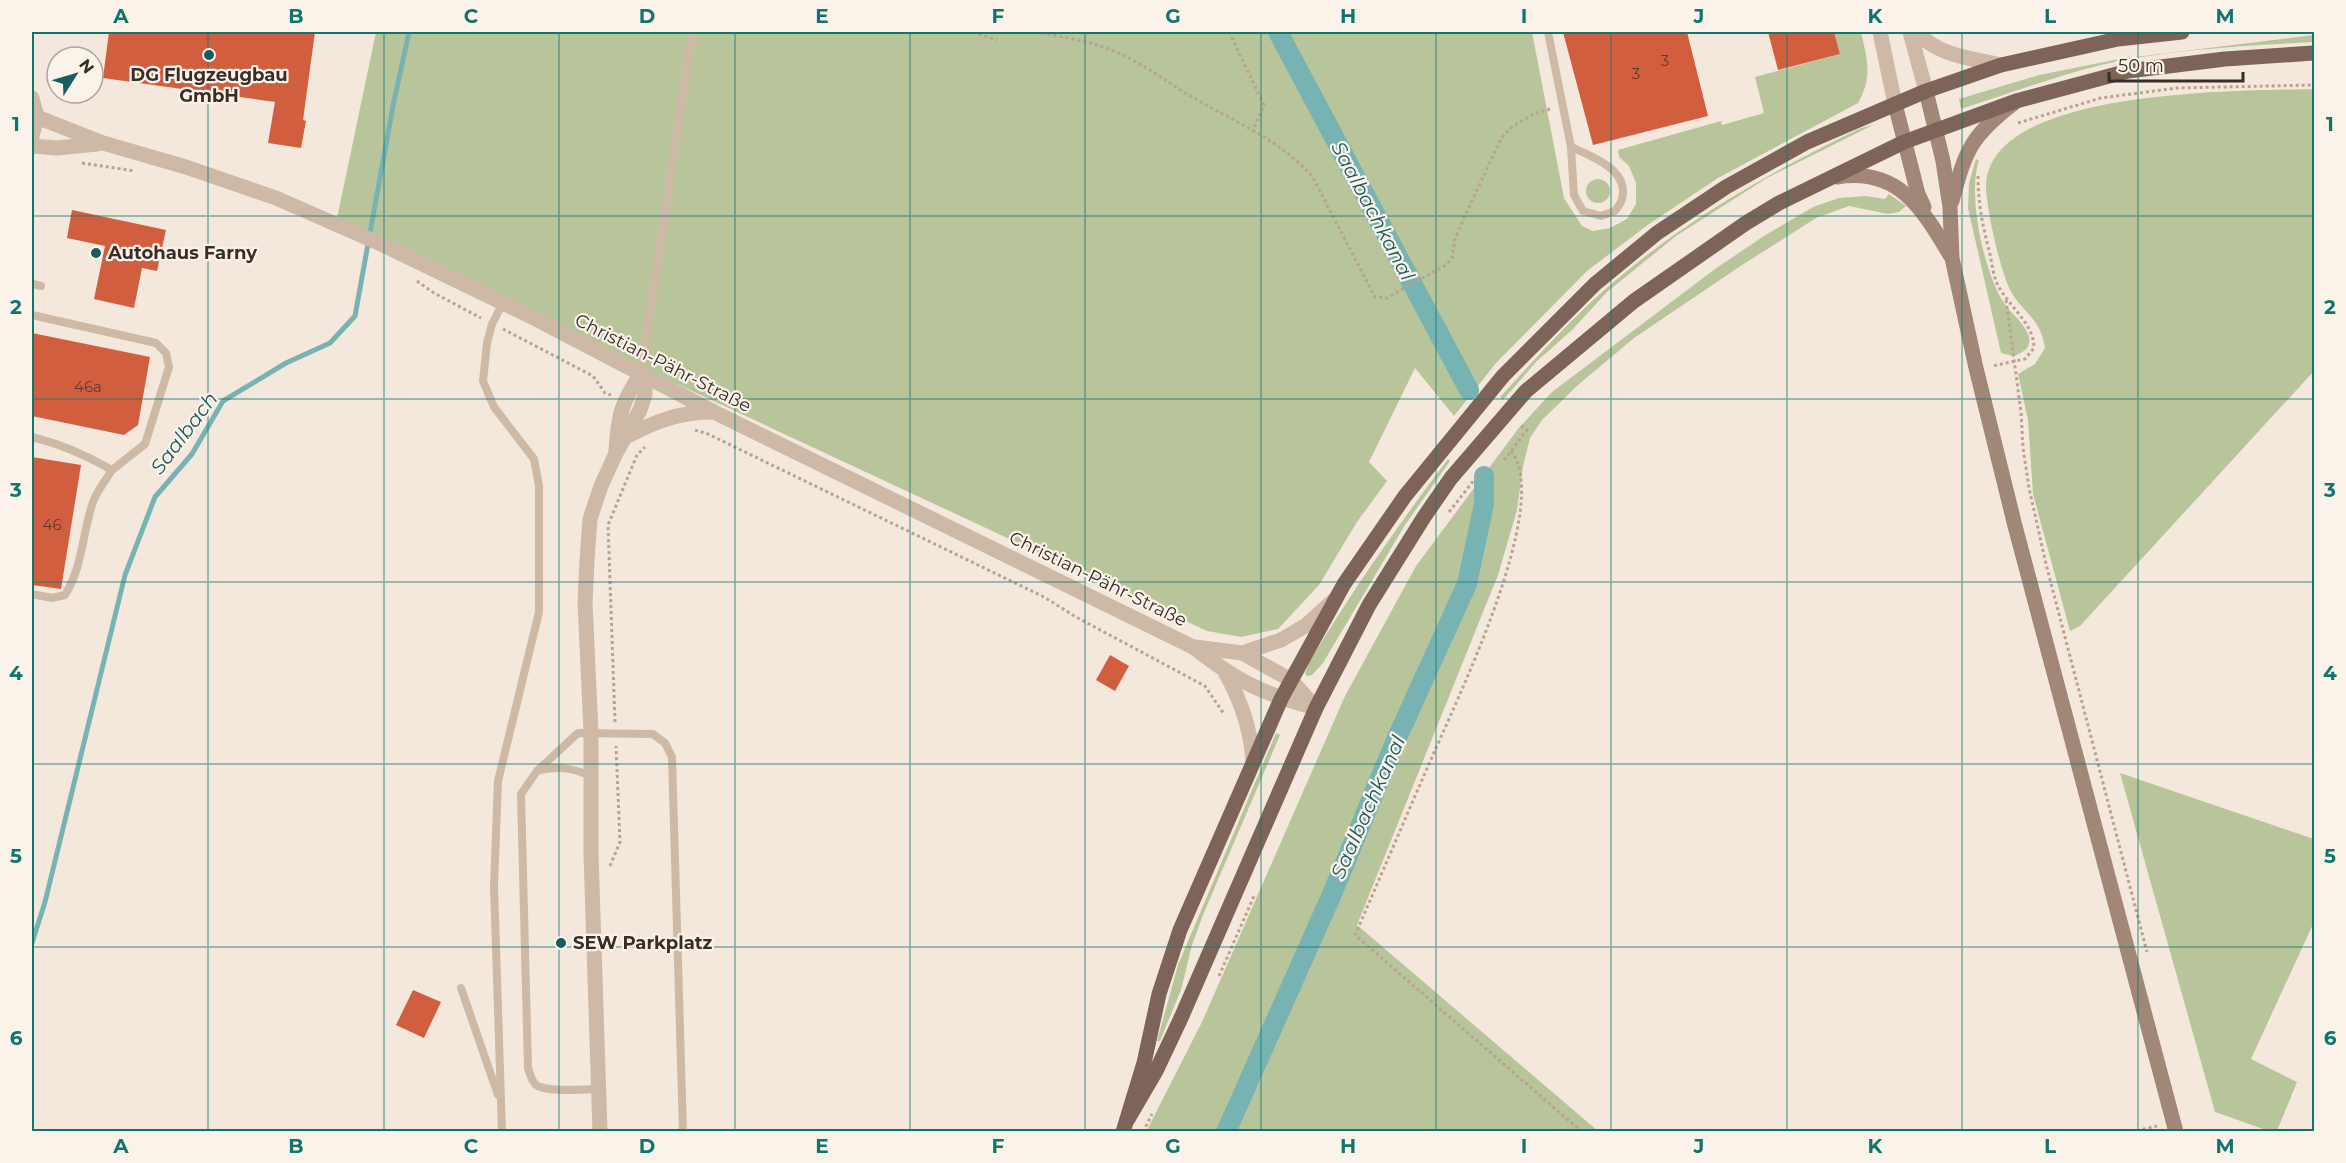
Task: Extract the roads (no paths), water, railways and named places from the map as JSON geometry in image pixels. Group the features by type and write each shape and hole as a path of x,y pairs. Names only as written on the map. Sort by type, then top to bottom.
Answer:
{"main road":[{"path":"1125,1125 1144,1063 1159,994 1180,930 1281,699 1335,600 1405,496 1503,376 1595,284 1657,233 1726,187 1807,142 1926,91 2001,65 2118,39 2182,32"},
{"path":"1125,1125 1156,1071 1316,708 1369,605 1451,478 1526,391 1634,301 1746,223 1827,178 1904,142 2016,101 2128,70 2225,59 2314,54"},
{"path":"1926,91 1943,160 1950,207 1952,258 1976,368 2015,526 2175,1127"},
{"path":"1950,207 1969,148 1991,121 2016,101"},
{"path":"1895,104 1918,194 1928,219"},
{"path":"1827,178 1857,174 1881,178 1917,204 1952,258"}],"street":[{"path":"1880,32 1895,104"},
{"path":"1910,32 1926,91"},
{"path":"1916,32 1936,48 1947,53 2001,65"},
{"path":"32,98 37,117 32,136"},
{"name":"Christian-Pähr-Straße","path":"37,117 103,143 226,180 276,198 384,245 503,303 714,412 1193,647 1225,672 1254,688 1281,699 1316,708"},
{"name":"Christian-Pähr-Straße","path":"32,146 57,148 103,143"},
{"path":"616,453 618,419 624,401 641,373"},
{"path":"600,1131 591,854 591,732 585,603 590,519 616,453 640,410 645,395 645,384 641,373"},
{"path":"625,438 656,423 689,412 714,412"},
{"path":"1242,653 1281,640 1305,626 1335,600"},
{"name":"Christian-Pähr-Straße","path":"1193,647 1242,653 1291,680 1316,708"},
{"path":"1225,672 1245,714 1251,735 1253,760"}],"lane":[{"path":"641,373 692,32"},
{"path":"1548,32 1572,147 1574,195 1583,211 1601,216 1615,211 1623,198 1622,185 1616,174 1601,161 1572,147"},
{"path":"502,1131 494,886 498,781 539,612 539,486 534,459 494,407 483,381 487,343 492,324 503,303"},
{"path":"32,315 156,343 166,353 169,367 145,444 112,470 93,502 81,558 74,581 65,596 52,598 32,594"},
{"path":"32,437 56,443 90,457 112,470"},
{"path":"598,1089 538,1087 531,1079 528,1068 521,794 537,771 578,733 653,734 665,743 672,757 683,1131"},
{"path":"537,771 558,766 578,770 592,777"},
{"path":"461,988 501,1104"}],"waterway":[{"name":"Saalbach","path":"32,943 45,902 125,575 155,497 192,454 223,401 286,363 330,343 355,316 393,106 409,32"},
{"name":"Saalbachkanal","path":"1278,32 1469,390"},
{"name":"Saalbachkanal","path":"1226,1132 1332,894 1396,740 1467,584 1484,504 1484,476"}],"place":[{"name":"DG Flugzeugbau GmbH","path":"209,55"},
{"name":"Autohaus Farny","path":"96,253"},
{"name":"SEW Parkplatz","path":"561,943"}]}
